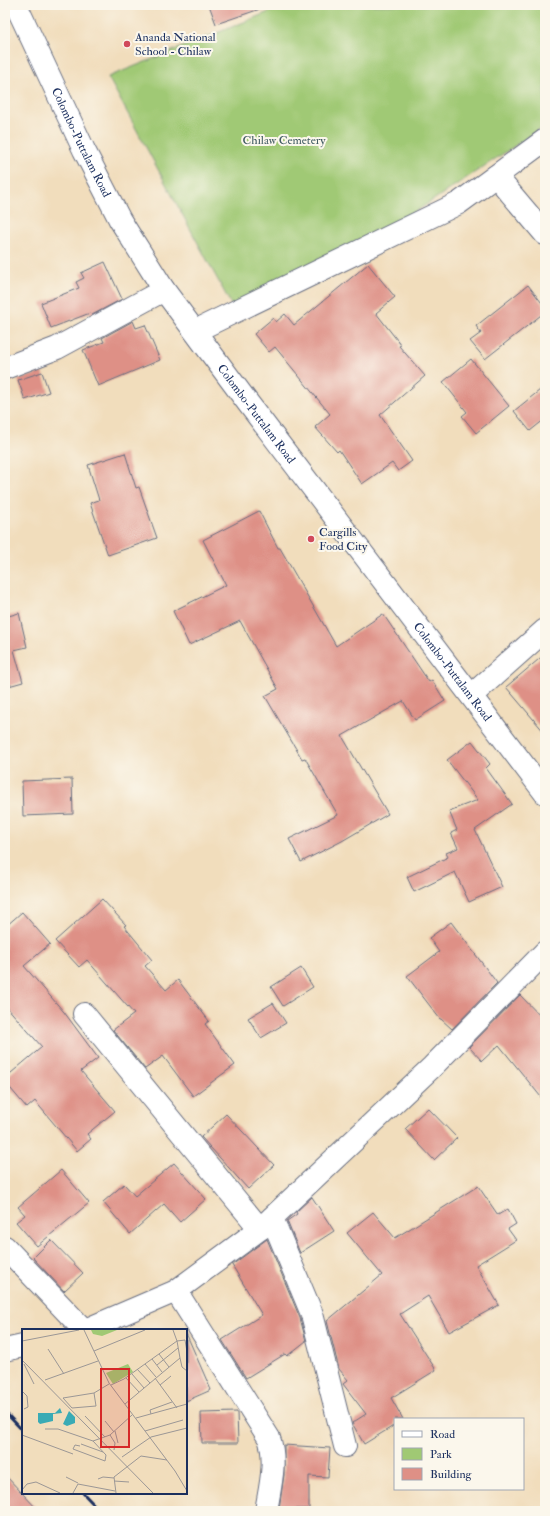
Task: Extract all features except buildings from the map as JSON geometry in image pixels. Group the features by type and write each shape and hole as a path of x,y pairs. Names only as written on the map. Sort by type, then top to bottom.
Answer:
{"main road":[{"name":"Colombo-Puttalam Road","path":"16,5 84,150 120,220 164,290 248,403 472,695 545,793"},
{"path":"195,331 459,203 545,140"},
{"path":"496,176 545,234"},
{"path":"5,368 57,348 164,290"},
{"path":"472,695 545,630"},
{"path":"87,1329 176,1291 266,1223 432,1066 545,952"},
{"path":"84,1014 266,1223 312,1314 345,1446"},
{"path":"5,1247 84,1329"},
{"path":"176,1291 269,1438 272,1448 273,1466 266,1511"},
{"path":"5,1350 22,1346"}],"green space":[{"name":"Chilaw Cemetery","path":"286,5 545,5 545,126 418,210 233,308 108,77"}],"railway":[{"path":"5,1412 22,1430"},
{"path":"84,1494 100,1511"}],"place":[{"name":"Ananda National School - Chilaw","path":"127,44"},
{"name":"Cargills Food City","path":"311,539"}]}
